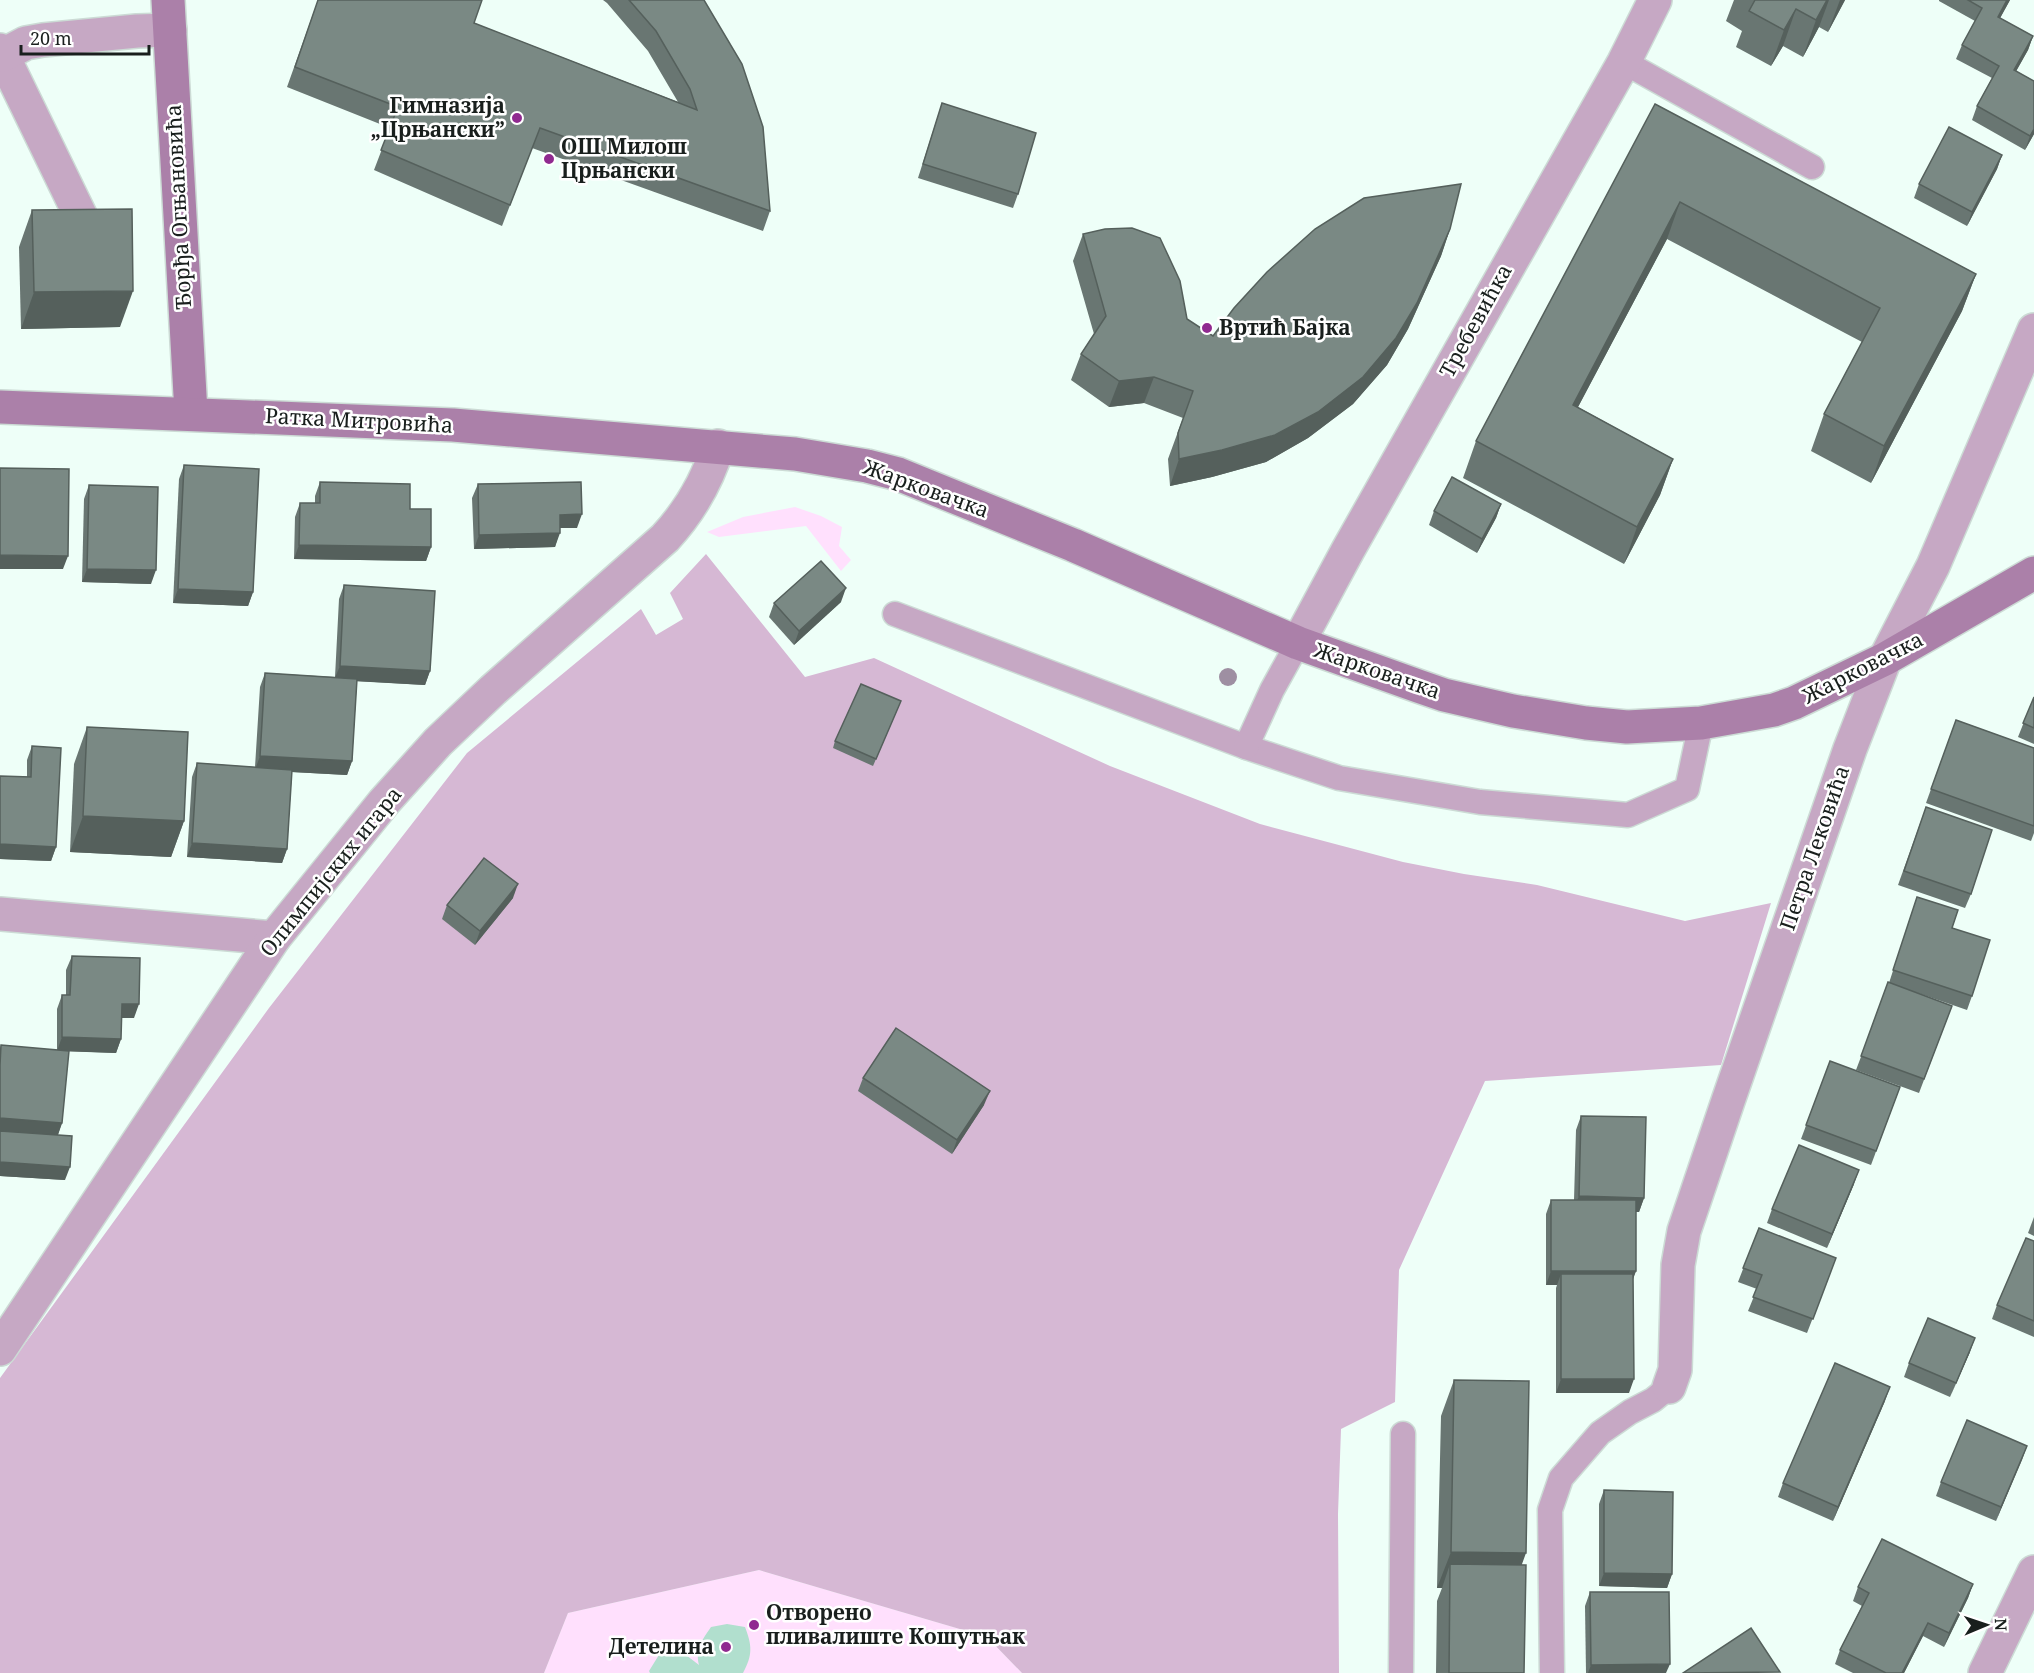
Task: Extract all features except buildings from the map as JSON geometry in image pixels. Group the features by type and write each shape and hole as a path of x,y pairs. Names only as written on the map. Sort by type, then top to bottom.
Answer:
{"street":[{"name":"Требевићка","path":"1298,643 1353,540 1624,62 1648,3"},
{"path":"83,221 1,52 43,40 137,31 169,15"},
{"name":"Ђорђа Огњановића","path":"169,15 191,414"},
{"name":"Петра Лековића","path":"1669,1387 1675,1371 1678,1265 1684,1231 1850,749 1885,659 1933,566 2034,330"},
{"name":"Ратка Митровића","path":"0,406 453,425 718,446"},
{"name":"Жарковачка","path":"718,446 795,454 867,466 898,474 1073,545 1298,643 1444,695 1513,711 1627,727 1701,723 1774,710 1816,693 1885,659 2034,573"},
{"name":"Олимпијских игара","path":"0,1349 274,938 384,802 438,742 493,690 665,538 685,516 711,468 718,446"},
{"path":"0,914 274,938"},
{"path":"1985,1673 2034,1572"}],"lane":[{"path":"1624,62 1812,167"},
{"path":"896,614 1246,747 1339,778 1479,802 1628,815 1687,789 1701,723"},
{"path":"1246,747 1272,690 1298,643"},
{"path":"1552,1673 1550,1510 1561,1478 1600,1433 1630,1412 1653,1400 1669,1387"},
{"path":"1401,1673 1403,1434"}],"shaded area":[{"path":"795,507 821,516 842,527 839,546 851,560 841,571 806,526 719,537 707,532 743,517"},
{"path":"706,554 805,677 874,658 1110,766 1260,824 1403,862 1537,885 1685,921 1771,903 1721,1065 1485,1081 1399,1270 1395,1402 1341,1429 1338,1514 1339,1673 1022,1673 987,1637 759,1570 568,1613 544,1673 0,1673 0,1378 269,1008 467,753 641,609 656,635 683,619 670,593"},
{"name":"Отворено пливалиште Кошутњак","path":"759,1570 987,1637 1022,1673 544,1673 568,1613"},
{"name":"Детелина","path":"727,1624 745,1627 747,1633 750,1655 743,1673 650,1673 649,1671 662,1650 686,1655 699,1665 699,1650 711,1627"}],"place":[{"name":"Гимназија „Црњански”","path":"517,118"},
{"name":"ОШ Милош Црњански","path":"549,159"},
{"name":"Вртић Бајка","path":"1207,328"},
{"name":"Отворено пливалиште Кошутњак","path":"754,1625"},
{"name":"Детелина","path":"726,1647"}]}
